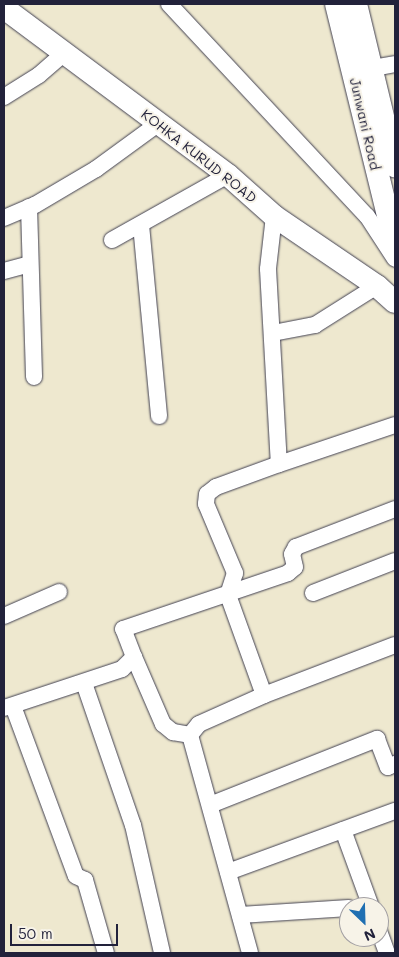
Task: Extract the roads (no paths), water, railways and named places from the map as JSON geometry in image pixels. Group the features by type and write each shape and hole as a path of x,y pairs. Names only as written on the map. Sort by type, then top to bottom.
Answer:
{"main road":[{"name":"Junwani Road","path":"336,4 395,244"},
{"name":"Junwani Road","path":"356,4 373,68 395,166"},
{"name":"KOHKA KURUD ROAD","path":"4,8 228,175 274,216 377,286 395,302"}],"street":[{"path":"169,4 367,216 395,259"},
{"path":"4,97 38,75 64,53"},
{"path":"373,68 395,64"},
{"path":"4,218 29,207 96,169 159,123"},
{"path":"112,240 228,175"},
{"path":"29,207 34,377"},
{"path":"274,216 268,269 279,464"},
{"path":"141,224 159,416"},
{"path":"4,271 30,264"},
{"path":"273,333 315,325 377,286"},
{"path":"264,695 228,595 235,573 206,504 207,494 216,487 395,425"},
{"path":"190,735 173,732 163,724 123,629 228,595 291,572 295,567 293,550 300,544 395,509"},
{"path":"313,593 395,561"},
{"path":"4,616 59,592"},
{"path":"190,735 199,724 264,695 395,645"},
{"path":"106,953 85,880 76,876 8,707 122,669 134,657"},
{"path":"84,682 133,825 162,953"},
{"path":"190,735 250,953"},
{"path":"210,805 377,739 388,766 395,764"},
{"path":"228,872 395,811"},
{"path":"343,830 366,897"},
{"path":"240,915 339,909"}]}
